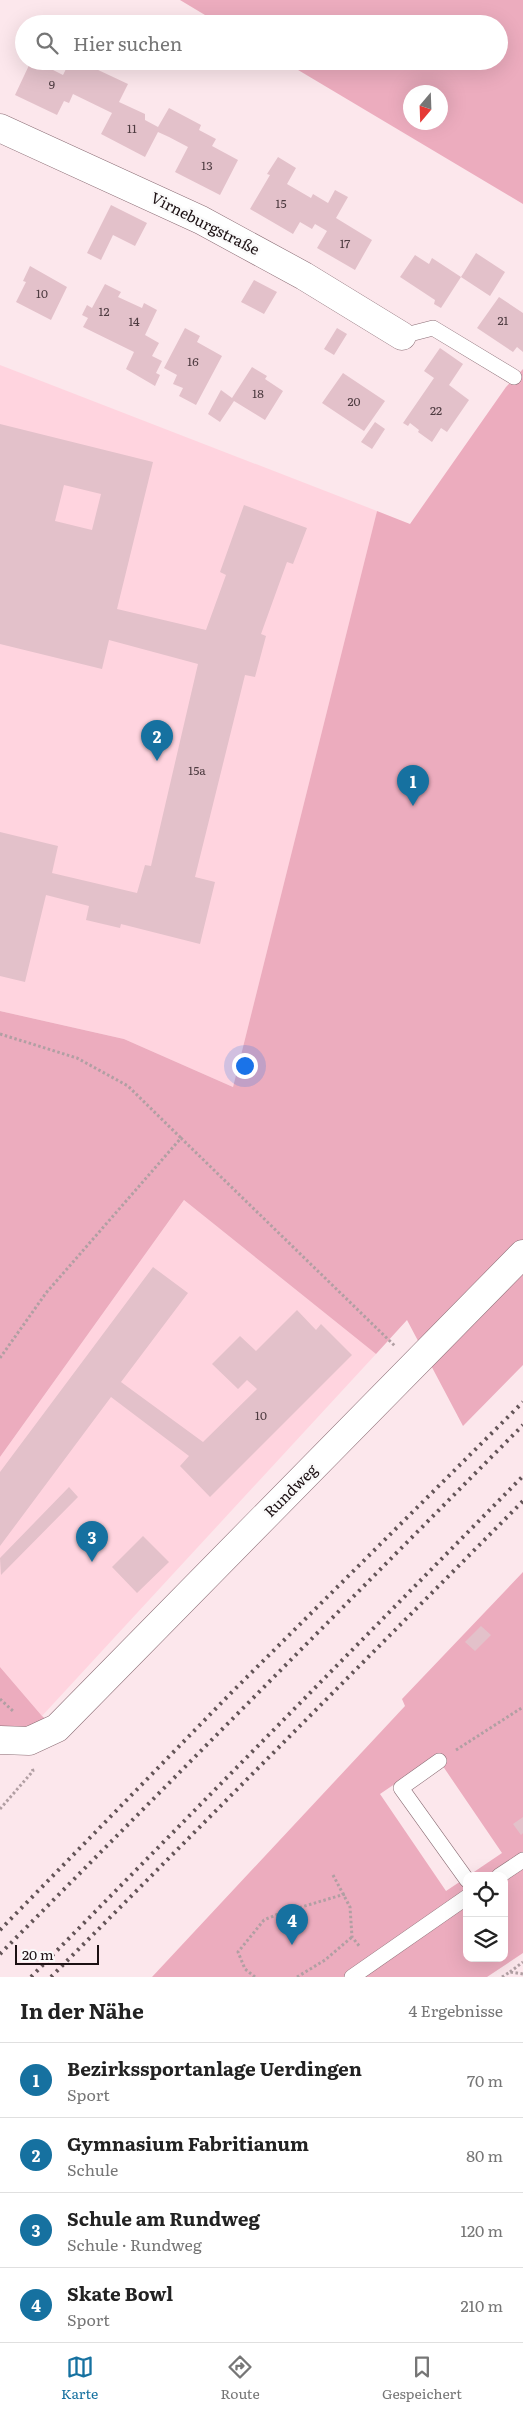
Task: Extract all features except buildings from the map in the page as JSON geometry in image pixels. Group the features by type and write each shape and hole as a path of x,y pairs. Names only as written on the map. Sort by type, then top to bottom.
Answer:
{"street":[{"name":"Virneburgstraße","path":"0,128 202,220 304,276 402,336"},
{"name":"Rundweg","path":"29,1741 57,1728 523,1254"},
{"path":"0,1740 29,1741"}],"lane":[{"path":"402,336 433,328 514,377"},
{"path":"439,1760 401,1788 463,1874"},
{"path":"506,1872 523,1860"},
{"path":"352,1977 463,1901"}],"path":[{"path":"0,1034 77,1058 128,1086 415,1365"},
{"path":"0,1358 46,1293 181,1138"},
{"path":"439,1760 523,1707"},
{"path":"0,1809 33,1771 29,1741"},
{"path":"333,1875 345,1894 350,1907 352,1937 372,1963"},
{"path":"255,1977 245,1969 238,1952 264,1920 345,1894"},
{"path":"297,1977 325,1960 352,1937"},
{"path":"502,1977 523,1962"},
{"path":"510,1972 523,1974"}],"shaded area":[{"path":"180,0 523,0 523,204 298,70 508,70 508,15 205,15"},
{"path":"0,365 377,511 233,1087 124,1039 0,1011"},
{"path":"523,369 523,1365 463,1426 407,1320 376,1354 184,1200 0,1457 0,1011 124,1039 233,1087 377,511 410,524 506,387"},
{"path":"184,1200 376,1354 42,1716 0,1667 0,1457"},
{"path":"523,1572 523,1953 487,1977 152,1977 405,1706 402,1699","holes":["436,1756 502,1853 474,1872 508,1872 508,1962 463,1962 463,1880 446,1891 380,1794"]},
{"path":"0,1667 42,1716 57,1728 0,1740"}],"railway":[{"path":"0,1930 231,1693 523,1402"},
{"path":"0,1954 523,1425"},
{"path":"31,1977 523,1476"},
{"path":"51,1977 523,1501"}],"place":[{"name":"Gymnasium Fabritianum","path":"157,761"},
{"name":"Bezirkssportanlage Uerdingen","path":"413,806"},
{"name":"Schule am Rundweg","path":"92,1562"},
{"name":"Skate Bowl","path":"292,1945"}]}
